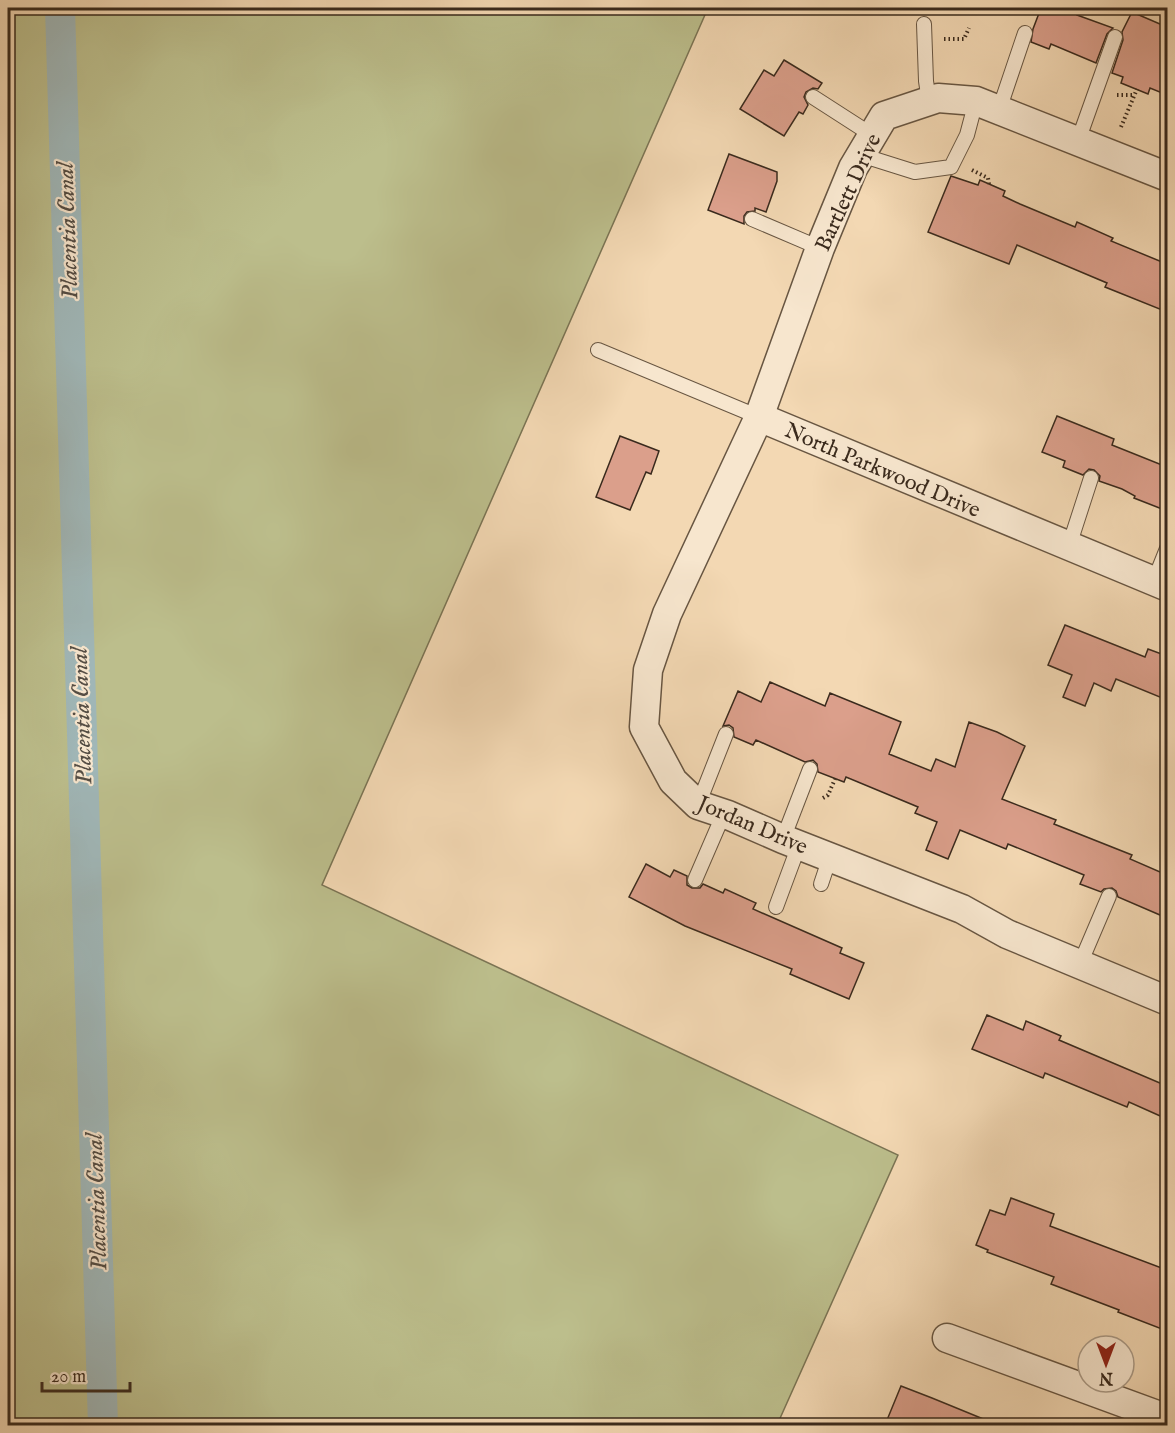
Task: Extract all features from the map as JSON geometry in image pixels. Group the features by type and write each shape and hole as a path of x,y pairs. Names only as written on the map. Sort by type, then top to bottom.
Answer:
{"street":[{"name":"Bartlett Drive","path":"759,417 820,248 853,168 884,116 938,98 987,106 1167,177"},
{"name":"North Parkwood Drive","path":"759,417 1161,584"},
{"name":"Jordan Drive","path":"759,417 667,614 648,670 644,727 673,782 711,809 791,842 826,871 962,909 1007,934 1167,1001"},
{"path":"947,1338 1167,1419"}],"lane":[{"path":"924,24 929,101"},
{"path":"813,97 866,145 915,172 951,166 967,135 987,106 1025,33"},
{"path":"1078,141 1115,37"},
{"path":"752,219 820,248"},
{"name":"North Parkwood Drive","path":"598,350 759,417"},
{"path":"1069,546 1091,478"},
{"path":"1161,584 1167,546"},
{"path":"695,880 726,734"},
{"path":"776,906 810,769"},
{"path":"1080,964 1109,896"}],"path":[{"path":"924,39 964,39 969,28"},
{"path":"1110,154 1137,89"}],"green space":[{"path":"8,8 708,8 322,885 898,1155 777,1425 8,1425"}],"building":[{"path":"1041,8 1080,8 1077,15 1113,28 1107,34 1096,63 1051,44 1049,49 1031,42"},
{"path":"1132,12 1167,27 1167,95 1150,88 1148,94 1121,83 1123,77 1112,73 1123,40 1122,32"},
{"path":"784,60 822,83 818,89 813,88 806,92 804,97 808,105 803,114 799,112 784,136 740,109 764,70 774,76"},
{"path":"729,154 777,172 777,181 766,212 755,208 755,211 747,212 744,216 744,224 708,210"},
{"path":"951,176 978,185 980,180 1005,191 1003,196 1020,204 1075,227 1077,222 1113,238 1111,241 1167,264 1167,312 1105,287 1107,283 1017,245 1009,264 928,232"},
{"path":"1057,416 1114,439 1112,445 1167,467 1167,509 1134,498 1135,496 1122,489 1099,481 1100,476 1094,470 1089,469 1083,475 1063,467 1065,461 1042,452"},
{"path":"620,436 659,451 651,474 646,472 630,510 596,497"},
{"path":"1065,625 1145,657 1148,649 1167,656 1167,700 1116,679 1111,691 1094,683 1085,706 1063,697 1072,675 1048,665"},
{"path":"770,682 825,706 830,693 901,722 889,754 931,771 936,759 955,767 969,722 997,732 1025,746 1002,799 1056,820 1054,824 1132,855 1130,859 1167,875 1167,918 1118,897 1112,888 1101,892 1080,884 1084,875 1008,844 1006,849 960,830 948,859 926,850 937,822 915,813 918,807 846,777 844,782 818,772 817,764 813,760 805,762 756,740 753,745 734,737 733,728 729,725 723,726 738,691 761,702"},
{"path":"646,864 670,877 674,870 687,876 687,885 692,888 700,888 703,884 723,893 725,889 756,903 753,909 842,948 840,953 864,963 849,999 790,974 792,969 685,926 629,897"},
{"path":"987,1015 1023,1030 1026,1021 1061,1036 1059,1040 1167,1086 1167,1119 1129,1102 1127,1107 1045,1073 1043,1078 972,1049"},
{"path":"1011,1198 1054,1214 1050,1226 1167,1270 1167,1331 1051,1284 1054,1277 987,1252 988,1250 976,1245 990,1210 1005,1215"},
{"path":"901,1386 998,1425 900,1425 887,1420"}],"waterway":[{"name":"Placentia Canal","path":"60,8 103,1426"}]}
